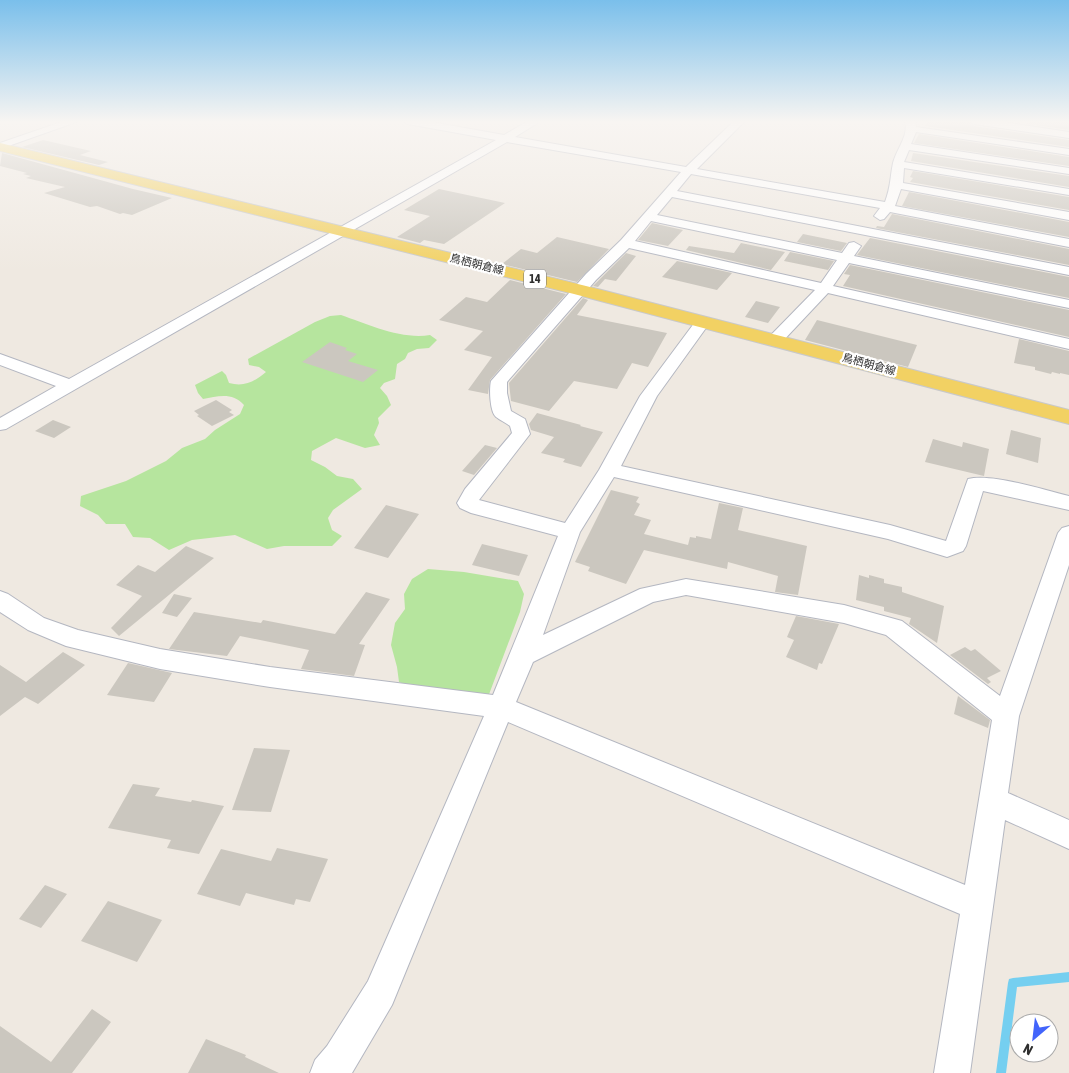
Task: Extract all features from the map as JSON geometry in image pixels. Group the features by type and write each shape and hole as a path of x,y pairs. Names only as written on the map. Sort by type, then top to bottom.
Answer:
{"main road":[{"name":"鳥栖朝倉線","path":"98,171 580,290 1069,417"}],"street":[{"path":"0,425 448,171"},
{"path":"570,532 478,508 467,503 472,494 522,434 519,423 502,413 501,400 497,390 499,381 603,264 626,243 687,171"},
{"path":"694,171 1069,243"},
{"path":"775,340 824,289 865,231 888,207 897,185 898,171"},
{"path":"941,171 1069,192"},
{"path":"897,185 1069,216"},
{"path":"669,193 1069,272"},
{"path":"648,217 1069,304"},
{"path":"626,243 1069,344"},
{"path":"328,1073 340,1058 380,993 523,655 570,532 609,470 649,396 702,321"},
{"path":"0,359 69,385"},
{"path":"609,470 890,532 947,549 955,546 975,484 991,485 1069,503"},
{"path":"952,1073 1006,716 1069,533"},
{"path":"523,655 648,595 686,587 844,614 894,628 1006,716"},
{"path":"0,600 36,624 75,639 160,658 270,677 500,707 978,906"},
{"path":"994,801 1069,835"}],"green space":[{"path":"341,315 396,333 419,336 430,335 437,340 429,348 417,349 408,353 405,359 397,364 395,379 384,383 380,388 387,396 391,405 378,418 379,423 374,435 380,445 365,448 336,438 312,451 311,460 337,476 353,479 362,489 333,510 328,518 332,530 342,536 332,546 284,546 267,549 235,535 192,540 169,550 150,538 133,537 125,524 106,524 98,515 80,506 81,496 126,481 166,461 182,448 205,439 215,430 240,414 244,405 240,401 225,396 203,399 195,385 222,371 229,383 244,384 253,381 266,372 259,367 249,365 248,359 315,322 330,316"},
{"path":"428,569 464,572 518,581 524,594 520,612 488,697 420,690 399,682 391,645 395,623 405,609 404,594 412,579"}],"building":[{"path":"20,171 68,171 172,198 132,215 120,214 97,206 90,207 44,193 65,187 26,178 31,176 23,174 27,173"},
{"path":"913,171 1069,197 1069,210 910,182 913,178 910,177"},
{"path":"972,171 1036,171 1069,176 1069,187"},
{"path":"439,189 505,203 444,244 424,240 420,243 397,237 430,216 404,210"},
{"path":"909,192 1069,222 1069,237 902,206"},
{"path":"892,214 1069,249 1069,265 876,228 877,226 884,227"},
{"path":"652,223 683,230 668,246 638,240"},
{"path":"803,234 847,243 841,251 797,242"},
{"path":"557,237 609,249 577,282 502,264 521,249 537,253"},
{"path":"870,238 1069,277 1069,298 857,255"},
{"path":"741,243 785,252 771,270 686,250 689,246 734,253"},
{"path":"790,252 834,261 828,270 784,261"},
{"path":"626,253 636,256 616,281 605,279 598,287 593,286"},
{"path":"677,261 732,273 717,290 662,277"},
{"path":"850,265 1069,310 1069,337 843,286 850,275 844,274"},
{"path":"510,280 566,294 490,380 488,394 468,390 492,357 464,350 483,331 439,320 466,297 487,302"},
{"path":"583,298 588,300 577,315 667,333 648,367 632,363 617,389 574,381 549,411 511,401 509,383"},
{"path":"756,301 780,307 768,323 745,317"},
{"path":"817,320 917,345 908,367 805,340"},
{"path":"1019,339 1069,351 1069,375 1052,372 1051,374 1035,370 1035,367 1014,363"},
{"path":"330,342 357,354 348,361 378,370 363,382 302,362"},
{"path":"216,400 232,410 229,412 234,415 212,426 197,416 199,415 194,411"},
{"path":"537,413 603,432 581,467 563,462 565,459 541,453 554,437 531,430 529,424"},
{"path":"53,420 71,427 54,438 35,431"},
{"path":"1011,430 1041,438 1038,463 1006,454"},
{"path":"933,439 962,447 963,442 989,449 984,476 925,462"},
{"path":"485,445 497,448 474,475 462,471"},
{"path":"611,490 639,497 636,502 640,504 634,515 651,520 644,534 688,545 690,537 696,538 696,536 711,539 719,503 743,508 738,530 807,546 798,595 775,592 778,576 728,562 727,569 644,550 626,584 588,571 590,567 575,562"},
{"path":"386,505 419,514 388,558 354,548"},
{"path":"482,544 528,555 519,576 472,565"},
{"path":"186,546 214,558 119,636 111,628 142,596 116,585 138,565 155,572"},
{"path":"859,575 869,578 869,575 884,579 884,583 902,587 902,592 944,606 937,643 909,624 911,618 884,611 884,607 856,600"},
{"path":"366,592 390,599 359,644 365,645 354,676 301,669 309,650 240,636 227,656 169,649 194,612 261,623 263,620 335,634"},
{"path":"174,594 192,598 177,617 162,613"},
{"path":"796,616 839,624 822,664 819,663 817,670 786,657 794,640 787,637"},
{"path":"965,647 971,651 975,649 1001,671 987,678 991,682 988,684 950,655"},
{"path":"63,652 85,665 38,704 25,697 0,716 0,665 26,682"},
{"path":"128,663 172,673 154,702 107,695"},
{"path":"958,696 990,720 988,728 954,714"},
{"path":"254,748 290,750 271,812 232,810"},
{"path":"133,784 160,788 155,796 224,806 199,854 167,848 171,840 108,828"},
{"path":"277,848 328,859 310,902 296,899 294,905 246,893 240,906 197,894 221,849 271,861"},
{"path":"45,885 67,894 41,928 19,919"},
{"path":"108,901 162,920 137,962 81,941"},
{"path":"92,1009 111,1022 72,1073 0,1073 0,1026 51,1062"},
{"path":"206,1039 246,1055 245,1057 279,1073 188,1073"}],"waterway":[{"path":"1001,1073 1013,983 1069,977"}]}
